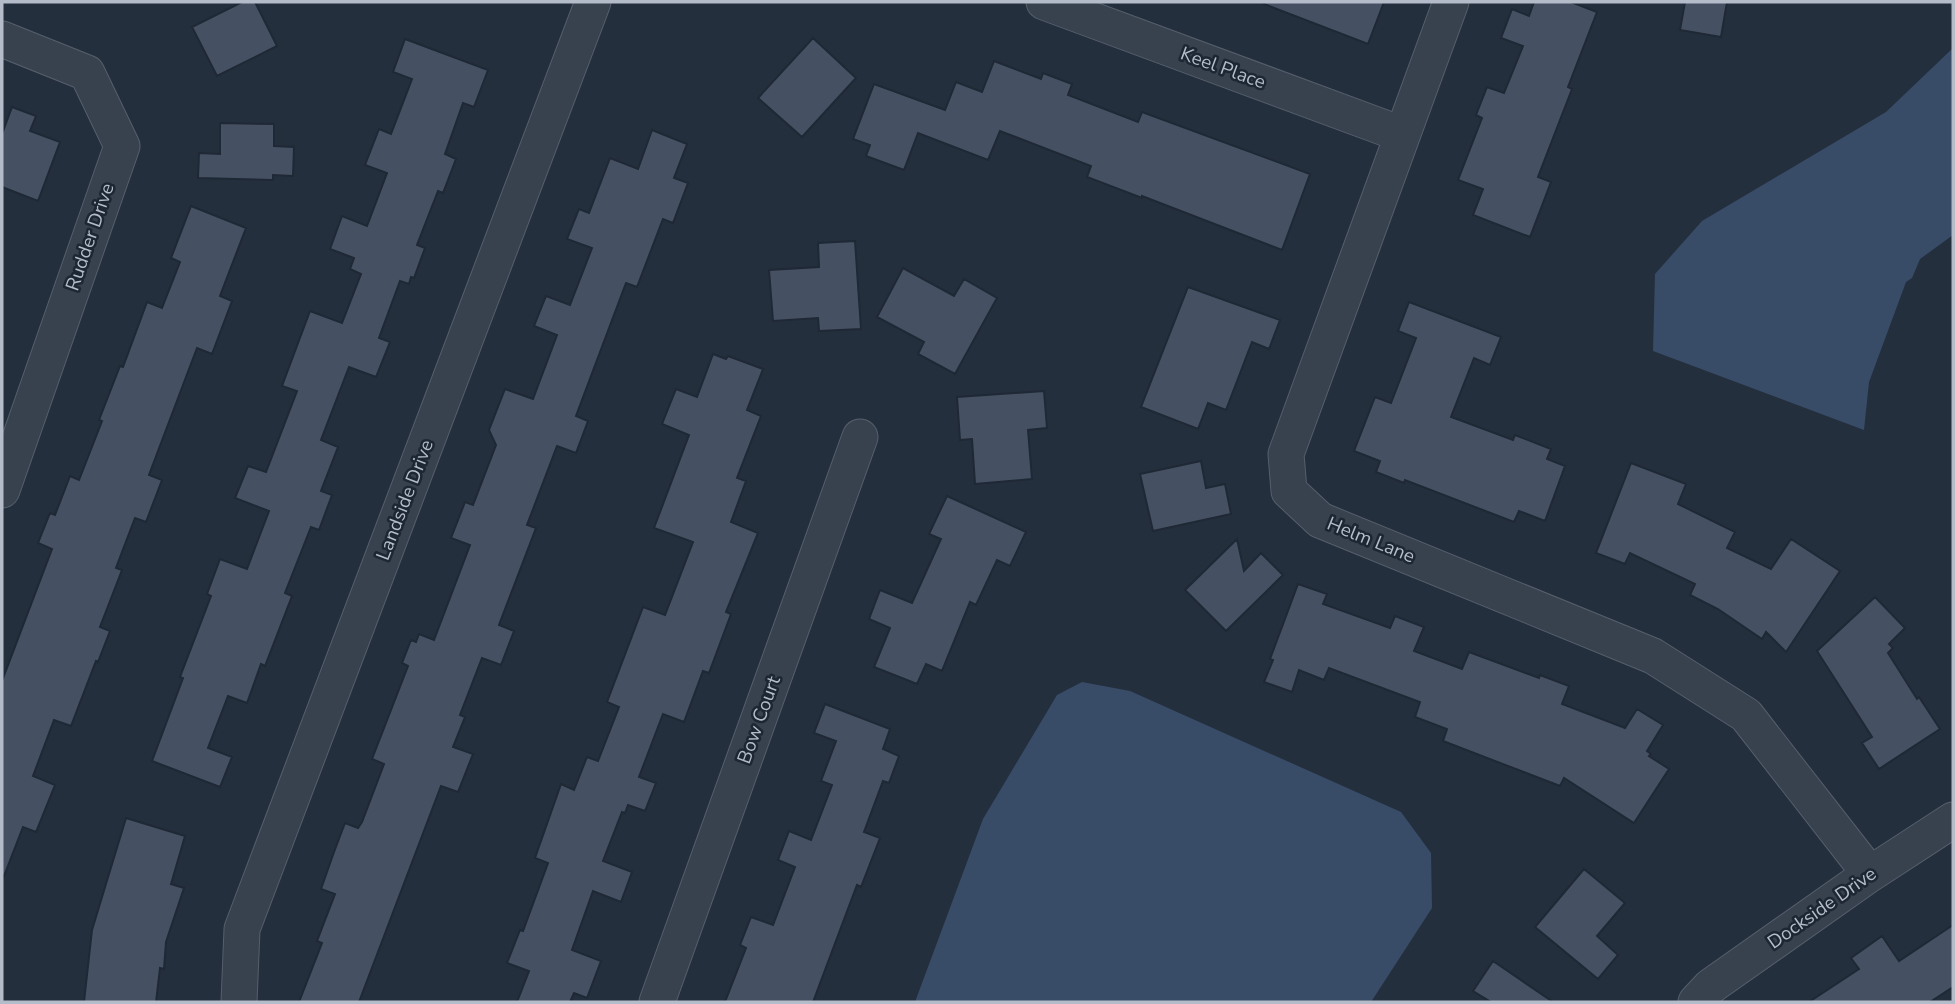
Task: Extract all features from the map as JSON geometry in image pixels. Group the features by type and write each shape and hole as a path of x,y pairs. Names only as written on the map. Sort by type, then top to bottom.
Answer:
{"street":[{"name":"Landside Drive","path":"239,1002 242,929 593,2"},
{"name":"Keel Place","path":"1044,2 1401,134"},
{"name":"Helm Lane","path":"1451,2 1286,454 1289,491 1320,520 1653,656 1746,715 1870,874"},
{"name":"Rudder Drive","path":"2,39 87,74 122,146 4,475"},
{"name":"Bow Court","path":"657,1002 860,437"},
{"name":"Dockside Drive","path":"1696,1002 1711,986 1870,874 1953,820"}],"water":[{"path":"1953,48 1953,235 1920,259 1912,278 1906,282 1869,382 1864,430 1653,351 1655,274 1702,221 1886,112"},
{"path":"1082,682 1130,691 1401,812 1431,853 1432,908 1371,1002 915,1002 983,819 1057,695"}],"building":[{"path":"242,2 255,2 277,46 217,76 192,27"},
{"path":"1384,2 1368,44 1264,4"},
{"path":"1534,2 1571,2 1597,12 1568,87 1572,89 1538,177 1551,182 1530,237 1473,215 1483,189 1458,180 1482,118 1476,115 1487,87 1504,93 1523,46 1501,38 1512,9 1529,16"},
{"path":"1685,2 1727,2 1721,37 1680,30"},
{"path":"813,38 856,78 802,137 758,98"},
{"path":"405,39 488,70 474,107 463,103 445,154 456,159 443,193 438,191 417,245 425,248 414,278 411,277 409,284 400,281 379,338 390,342 376,377 349,367 321,440 338,447 321,491 332,495 319,530 311,527 285,593 292,596 265,666 261,664 247,703 228,696 208,748 232,757 220,787 152,761 211,596 207,594 220,559 247,569 269,511 235,498 248,466 266,472 297,391 282,386 310,311 342,323 361,274 350,269 354,258 330,249 342,216 367,226 387,173 365,165 379,129 391,134 412,79 393,72"},
{"path":"994,61 1041,79 1043,73 1072,84 1068,95 1138,122 1142,112 1310,174 1282,250 1087,177 1091,166 1000,131 988,160 918,133 904,170 866,156 870,145 853,139 874,84 945,110 956,82 982,92"},
{"path":"12,107 36,116 30,131 60,142 38,201 2,187 2,134"},
{"path":"220,123 274,124 274,146 294,147 293,176 273,175 273,180 198,178 199,153 220,154"},
{"path":"652,130 687,144 674,178 688,183 673,223 663,219 637,287 626,283 576,416 588,421 576,453 557,446 527,525 536,528 499,625 514,631 501,665 482,658 460,715 465,717 453,747 473,754 458,792 441,786 359,1002 299,1002 322,943 317,941 335,894 321,889 334,852 345,823 358,828 362,822 384,764 372,759 408,666 402,663 411,640 416,642 419,634 434,640 470,545 451,538 465,502 473,505 496,445 489,430 505,389 533,399 557,335 534,326 546,296 570,305 592,248 567,239 579,209 589,213 610,158 638,169"},
{"path":"191,206 246,228 220,296 232,301 212,354 197,348 149,475 162,480 146,522 135,518 116,568 122,570 100,627 110,631 71,726 54,720 33,776 55,785 36,832 23,827 4,876 2,681 52,549 38,543 50,513 55,515 70,476 79,480 102,421 99,420 120,366 123,367 147,302 162,308 180,262 171,258"},
{"path":"855,241 861,329 819,331 818,318 773,321 769,270 819,267 818,243"},
{"path":"903,268 954,296 964,279 997,298 955,374 918,354 924,342 877,317"},
{"path":"1188,287 1280,320 1269,349 1252,342 1226,410 1208,403 1198,429 1141,407"},
{"path":"1409,302 1501,337 1490,365 1474,358 1451,417 1513,440 1515,435 1551,449 1547,459 1565,466 1545,521 1519,511 1514,522 1405,480 1404,483 1376,472 1380,461 1354,451 1375,397 1391,403 1416,338 1398,331"},
{"path":"713,354 726,359 728,356 763,369 747,410 761,416 737,478 746,481 731,522 758,533 726,612 731,614 709,673 703,671 684,722 663,714 639,777 656,783 645,811 628,805 625,813 622,812 603,861 632,872 621,902 593,891 572,950 601,961 587,998 574,993 570,1002 517,1002 529,971 507,963 520,930 523,931 548,863 535,858 561,784 574,790 587,757 598,761 619,707 607,702 643,607 665,615 693,542 654,528 689,435 662,424 676,389 697,397"},
{"path":"1044,391 1047,428 1028,430 1032,479 975,484 972,439 960,440 957,397"},
{"path":"1201,461 1206,488 1225,484 1231,514 1153,531 1140,474"},
{"path":"1631,463 1686,484 1678,504 1735,532 1727,548 1771,569 1791,539 1840,571 1786,652 1766,632 1762,639 1718,609 1690,595 1695,584 1630,553 1625,564 1596,553"},
{"path":"947,496 1026,532 1010,566 997,560 976,605 970,602 942,671 926,664 917,684 874,667 890,628 869,619 880,590 912,603 941,539 929,534"},
{"path":"1237,539 1244,571 1261,553 1283,575 1226,631 1185,590"},
{"path":"1298,584 1327,594 1323,604 1390,628 1395,616 1424,627 1414,651 1462,669 1469,652 1539,678 1540,675 1569,686 1562,704 1625,728 1637,709 1663,725 1647,751 1651,754 1649,756 1669,769 1634,823 1564,778 1560,786 1443,741 1447,729 1415,717 1420,702 1329,668 1324,680 1299,670 1292,692 1264,682"},
{"path":"1875,597 1905,628 1889,644 1893,648 1888,653 1940,729 1879,769 1862,743 1872,737 1817,651"},
{"path":"825,704 890,729 883,749 899,756 889,783 883,781 864,832 880,838 861,887 857,885 813,1002 725,1002 746,948 740,945 751,917 773,925 795,867 778,860 789,831 811,840 832,785 821,781 836,741 814,733"},
{"path":"126,818 185,836 171,884 184,888 166,942 164,969 160,968 156,1002 84,1002 92,930"},
{"path":"1584,869 1625,903 1597,936 1618,955 1598,979 1535,927"},
{"path":"1953,925 1953,987 1930,1002 1809,1002 1859,969 1851,958 1882,936 1899,961"},
{"path":"1493,961 1553,1002 1491,1002 1473,991"}]}
